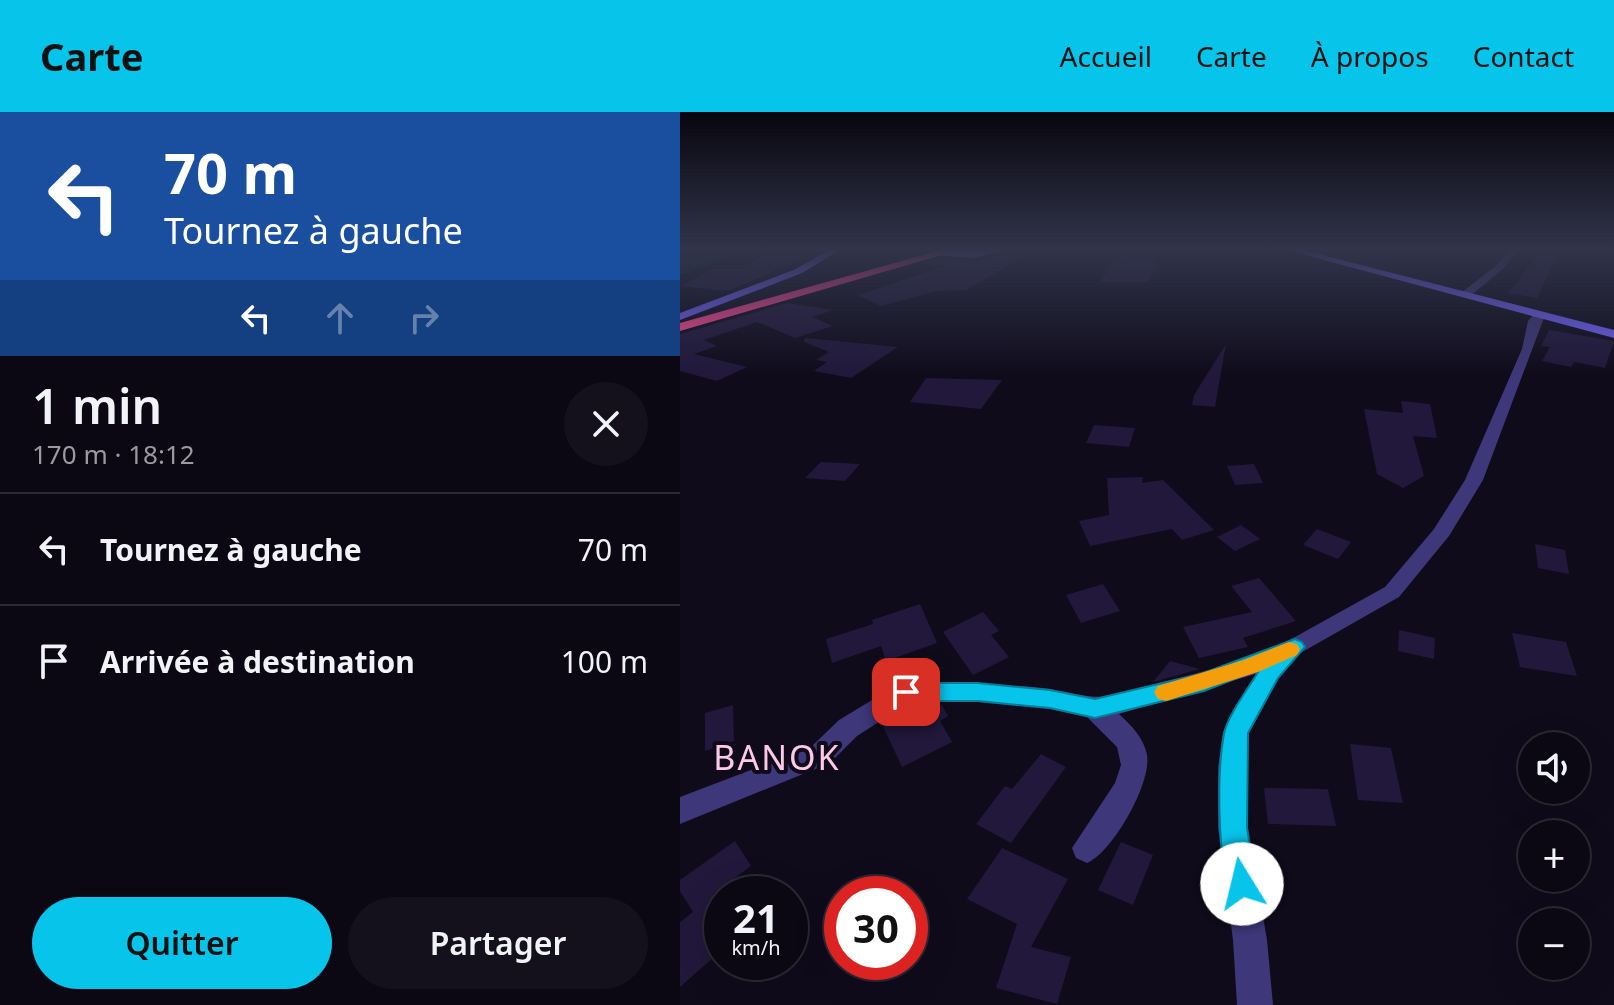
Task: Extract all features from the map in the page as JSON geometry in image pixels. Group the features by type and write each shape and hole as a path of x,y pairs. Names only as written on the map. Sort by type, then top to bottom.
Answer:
{"highway":[{"path":"680,327 806,292"}],"street":[{"path":"680,317 746,292"},
{"path":"1452,292 1614,334"},
{"path":"1465,295 1469,292"},
{"path":"680,811 761,776 820,755 848,728 906,692 992,693 1050,699 1095,708 1204,682 1295,647 1392,592 1442,532 1474,480 1499,424 1528,349 1534,321 1539,315"},
{"path":"1255,1005 1250,940 1233,828 1236,732 1270,672 1295,647"},
{"path":"1087,848 1132,781 1133,752 1117,728 1095,708"}],"building":[{"path":"867,292 934,292 881,306 857,295"},
{"path":"1509,292 1540,292 1537,298"},
{"path":"787,303 833,310 812,317 833,326 795,338 757,322 704,340 717,346 694,354 747,367 717,381 680,371 680,334"},
{"path":"1549,330 1614,341 1605,368 1574,362 1571,367 1542,361 1550,347 1541,346"},
{"path":"805,338 898,347 851,378 814,371 827,362 816,360 829,352 804,342"},
{"path":"1226,344 1215,407 1192,405 1194,395"},
{"path":"926,378 1002,380 981,409 910,402"},
{"path":"1401,401 1430,404 1437,438 1413,436 1424,476 1403,488 1377,474 1364,409 1403,413"},
{"path":"1094,425 1135,428 1129,447 1086,443"},
{"path":"821,462 860,464 845,481 805,478"},
{"path":"1254,464 1263,483 1235,485 1227,466"},
{"path":"1143,477 1142,483 1163,480 1214,530 1182,540 1172,529 1090,546 1079,521 1109,515 1107,478"},
{"path":"1241,525 1260,539 1235,551 1217,537"},
{"path":"1317,529 1351,542 1338,559 1303,545"},
{"path":"1535,544 1565,550 1569,574 1538,568"},
{"path":"1259,578 1296,621 1243,638 1248,647 1199,658 1183,627 1252,612 1231,586"},
{"path":"1103,584 1120,611 1081,623 1066,595"},
{"path":"920,604 937,643 886,661 881,646 832,663 826,639"},
{"path":"983,612 999,631 991,635 1009,657 973,675 943,632"},
{"path":"1399,630 1435,638 1434,659 1398,651"},
{"path":"1512,633 1566,642 1577,676 1520,667"},
{"path":"1170,661 1200,669 1153,682"},
{"path":"733,705 734,741 705,751 705,713"},
{"path":"915,705 942,705 948,716 940,721 952,742 902,767 882,724"},
{"path":"1350,744 1391,748 1403,803 1358,800"},
{"path":"1041,754 1066,767 1011,843 976,824 1005,786 1012,789"},
{"path":"1264,788 1328,789 1336,826 1268,824"},
{"path":"735,841 751,866 737,876 704,876 704,966 680,987 680,922 693,912 680,891 680,880"},
{"path":"1121,842 1153,855 1133,905 1098,890"},
{"path":"1002,848 1068,879 1031,947 1071,957 1057,1004 996,988 1017,924 967,899"}],"slow traffic":[{"path":"1166,692 1251,667 1289,649"}],"district":[{"name":"BANOK","path":"777,757"}],"route":[{"path":"906,692 978,692 1050,699 1095,708 1204,682 1251,667 1295,647 1270,672 1236,732 1232,768 1233,828 1242,884"}]}
